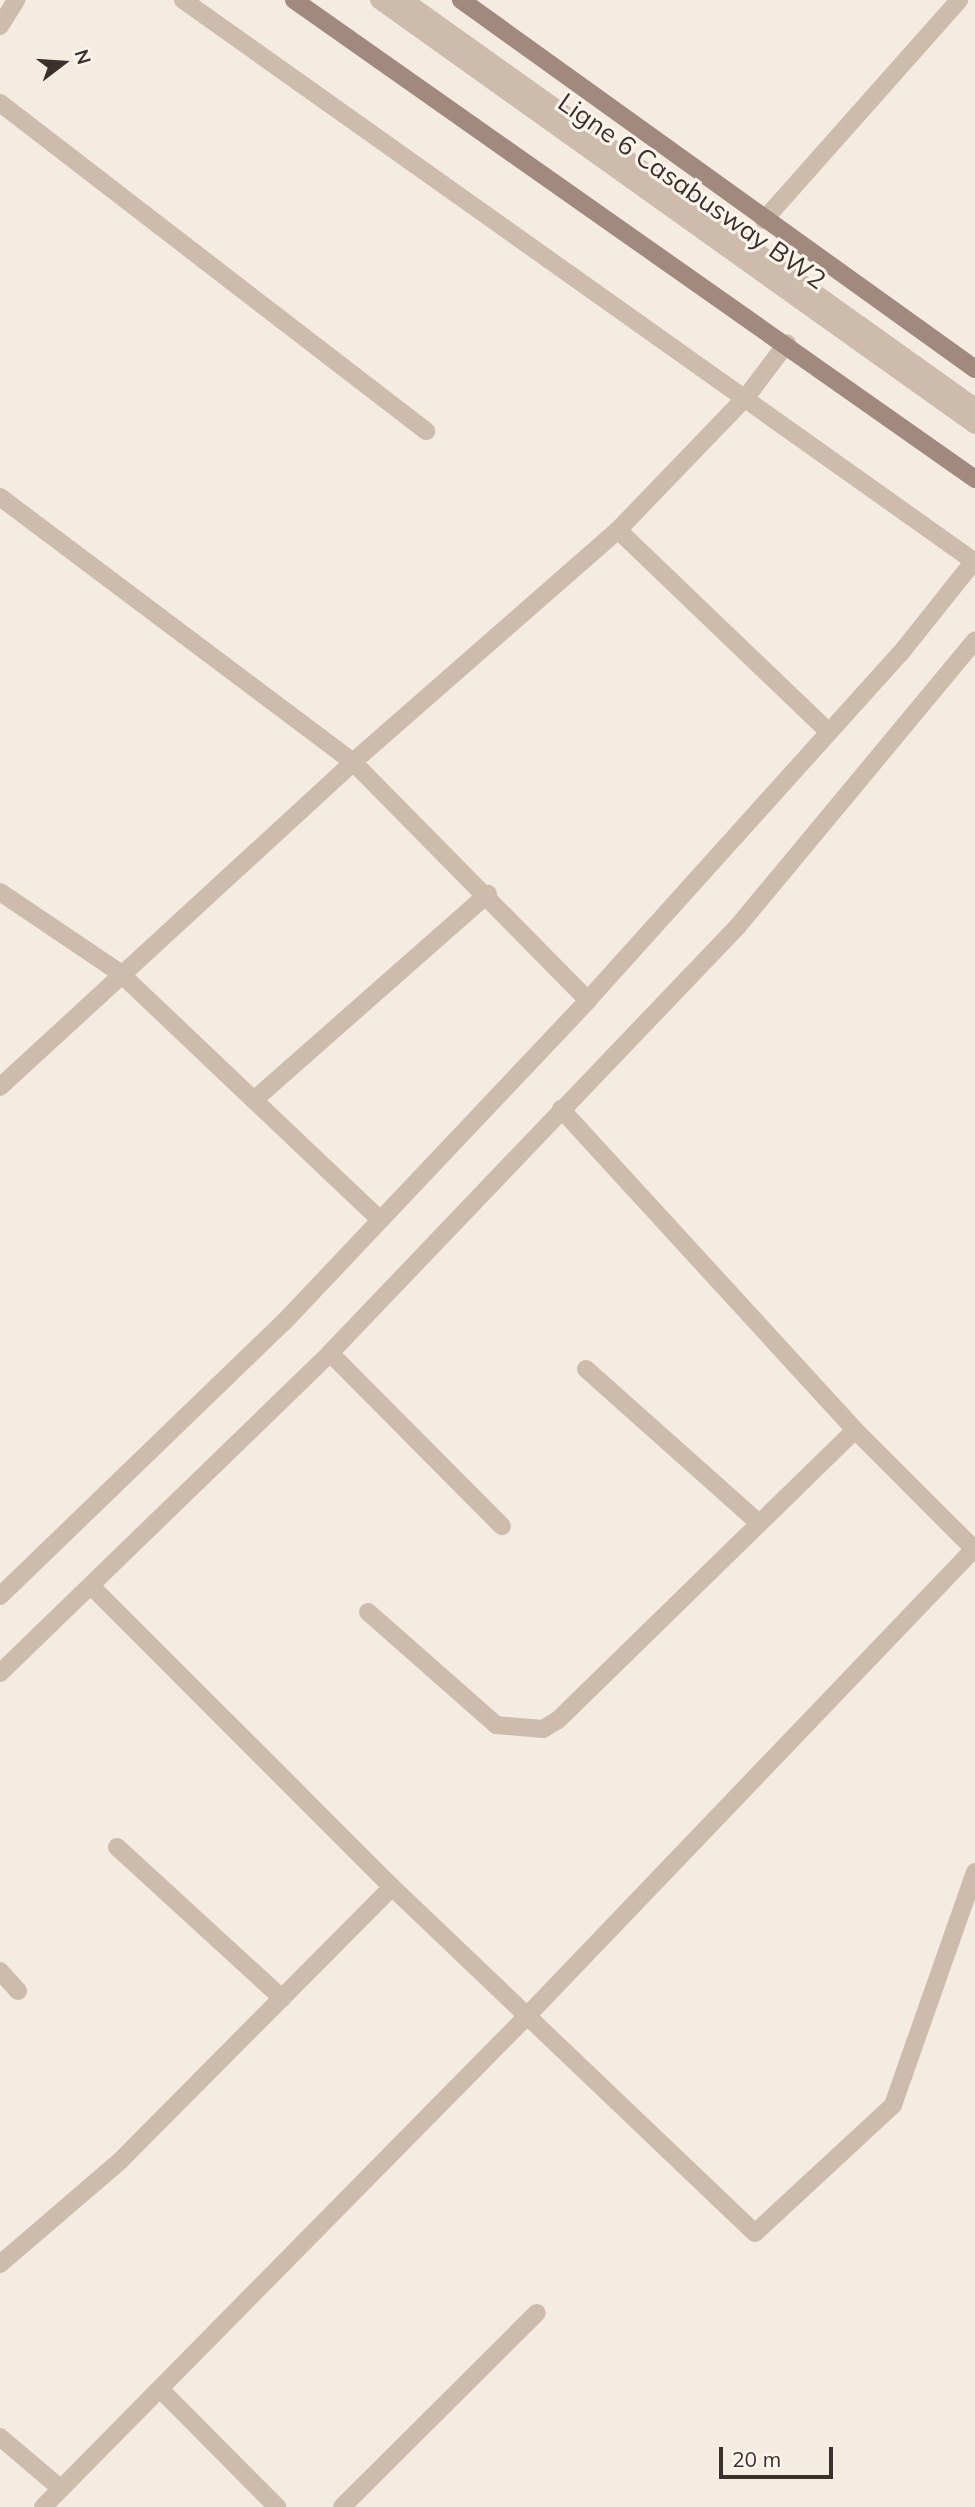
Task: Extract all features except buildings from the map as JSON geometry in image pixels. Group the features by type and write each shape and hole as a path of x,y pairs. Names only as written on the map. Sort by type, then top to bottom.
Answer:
{"main road":[{"path":"294,0 787,343 975,479"},
{"path":"461,0 975,369"}],"street":[{"path":"0,26 16,0"},
{"path":"0,1596 284,1322 588,1000 829,732 974,562 747,397 183,0"},
{"name":"Ligne 6 Casabusway BW2","path":"379,0 975,425"},
{"name":"Ligne 6 Casabusway BW2","path":"404,0 975,407"},
{"path":"764,220 958,0"},
{"path":"0,103 426,430"},
{"path":"0,1087 120,973 353,762 618,530 747,397 787,343"},
{"path":"0,497 353,762 488,894 588,1000"},
{"path":"618,530 829,732"},
{"path":"0,1673 92,1587 330,1353 756,905 975,641"},
{"path":"0,892 120,973 379,1219"},
{"path":"254,1100 488,894"},
{"path":"43,2507 526,2017 975,1549 855,1430 561,1109"},
{"path":"330,1353 502,1526"},
{"path":"586,1369 759,1523"},
{"path":"368,1612 496,1725 543,1729 558,1720 855,1430"},
{"path":"92,1587 392,1887 755,2233 892,2105 975,1871"},
{"path":"117,1847 282,1998"},
{"path":"1,2266 120,2161 392,1887"},
{"path":"0,1971 19,1990"},
{"path":"342,2507 537,2313"},
{"path":"161,2390 277,2507"},
{"path":"0,2437 60,2488"}]}
